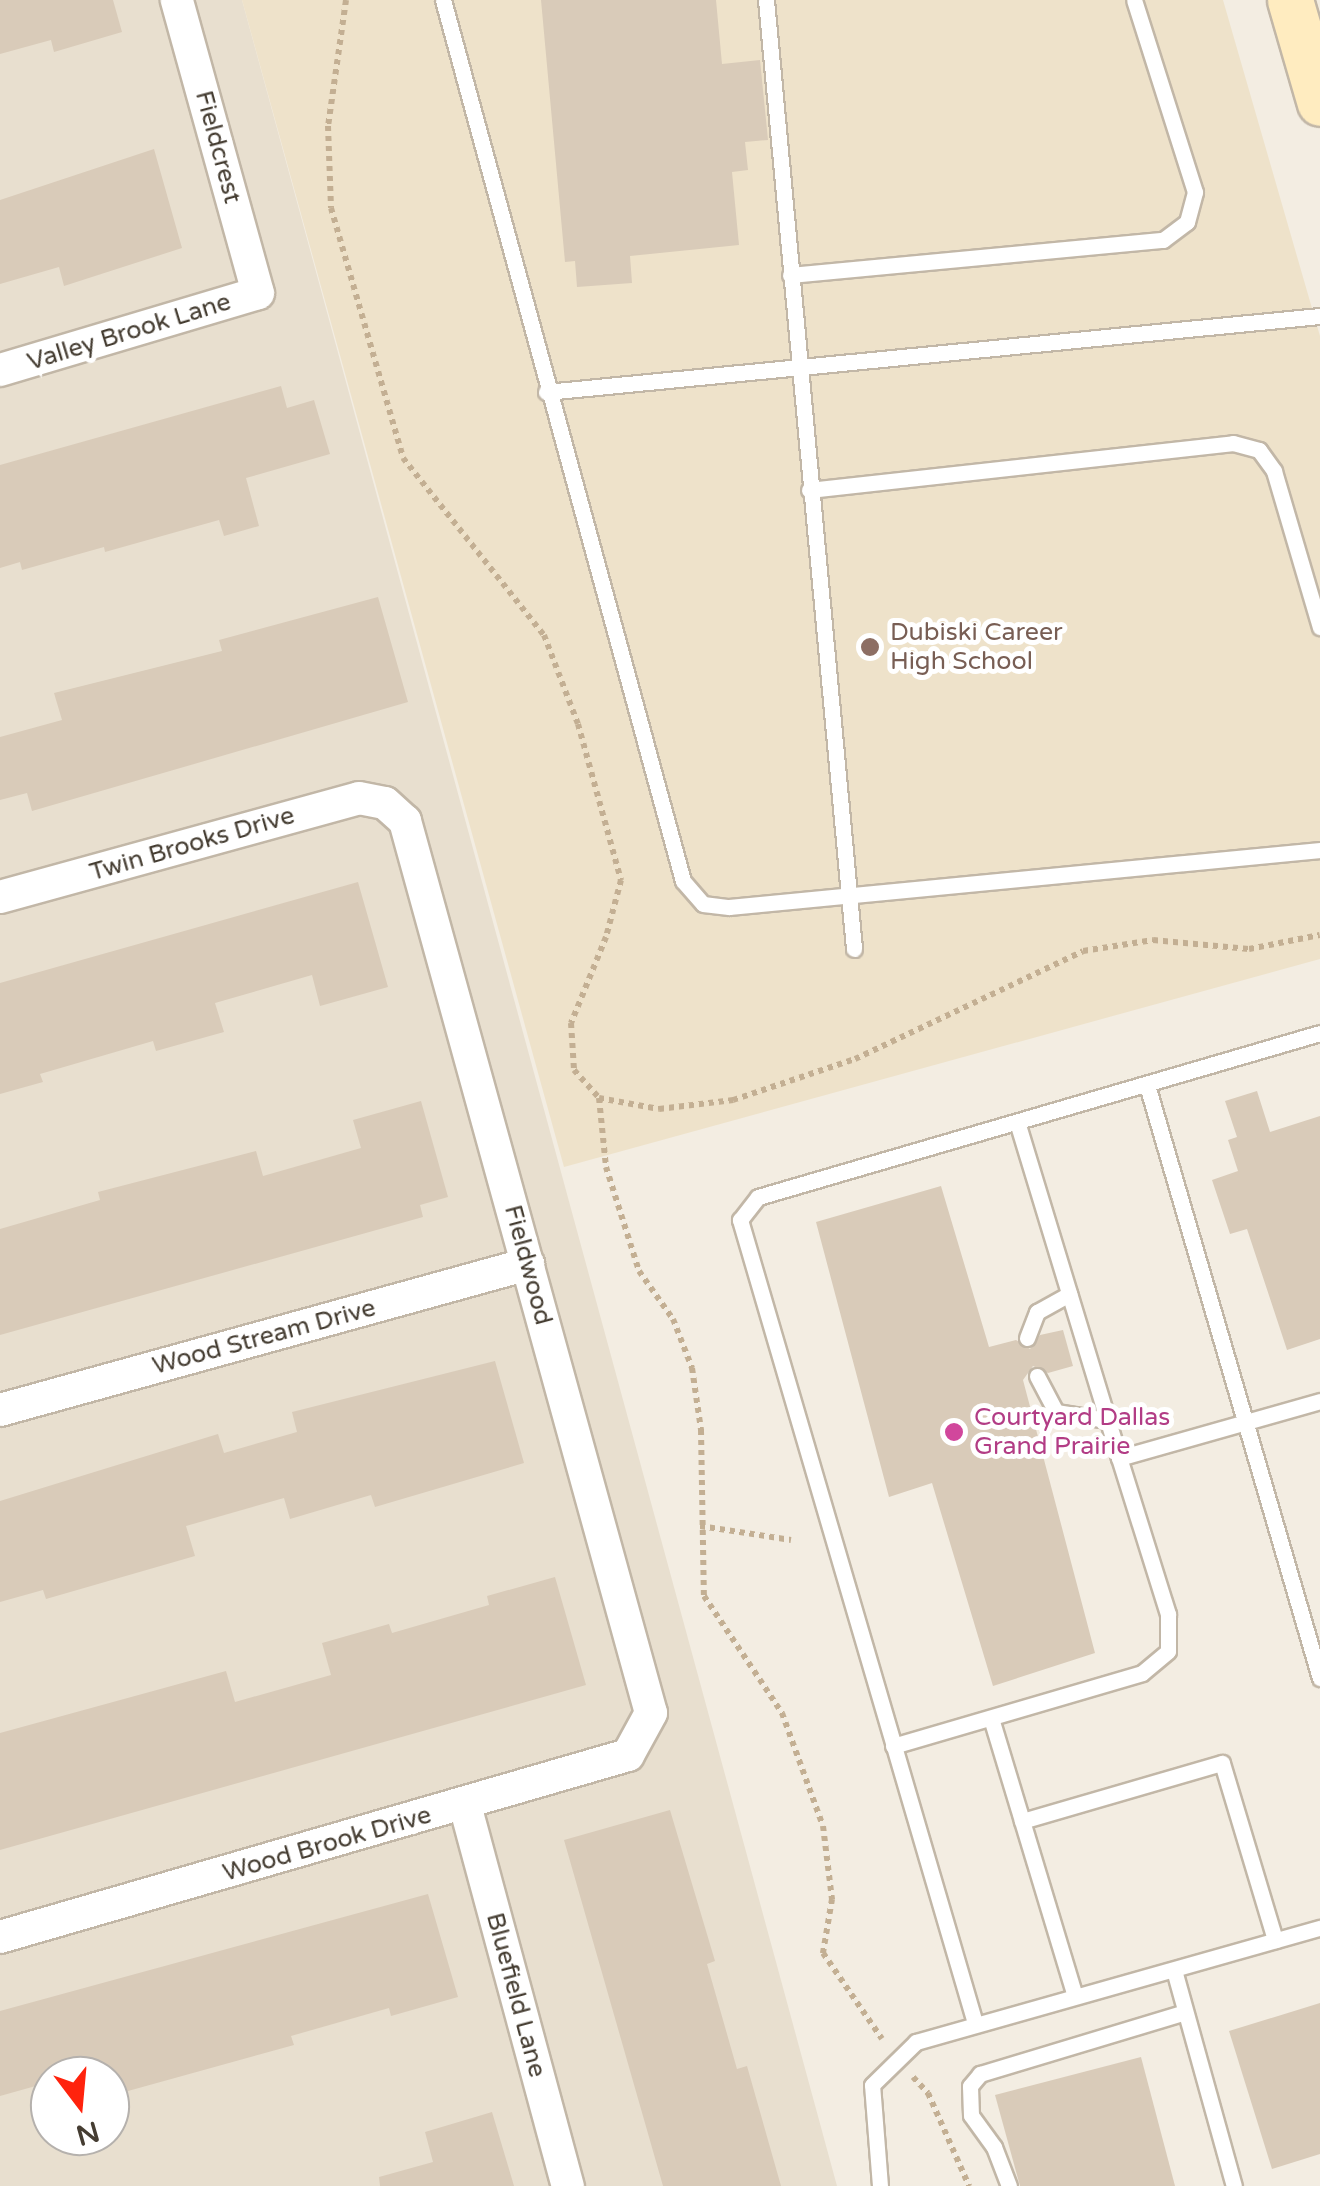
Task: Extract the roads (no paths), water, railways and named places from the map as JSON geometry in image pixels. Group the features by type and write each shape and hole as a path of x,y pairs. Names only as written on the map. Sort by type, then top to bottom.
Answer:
{"main road":[{"path":"1290,0 1320,103"}],"street":[{"name":"Fieldcrest","path":"177,0 258,294"},
{"name":"Valley Brook Lane","path":"0,370 258,294"},
{"name":"Twin Brooks Drive","path":"0,897 359,798 385,803"},
{"name":"Fieldwood","path":"385,803 405,822 528,1264 651,1713 643,1735"},
{"name":"Wood Stream Drive","path":"0,1410 528,1264"},
{"name":"Wood Brook Drive","path":"0,1937 628,1755 643,1735"},
{"name":"Bluefield Lane","path":"464,1805 568,2186"}],"lane":[{"path":"443,0 546,392 683,881 703,904 728,907 1320,850"},
{"path":"766,0 854,948"},
{"path":"790,275 1163,240 1188,222 1195,192 1134,0"},
{"path":"546,392 797,364 1320,316"},
{"path":"810,490 1233,444 1259,450 1274,470 1320,628"},
{"path":"975,2023 740,1220 758,1196 1018,1125 1320,1032"},
{"path":"1148,1086 1320,1678"},
{"path":"893,1746 1142,1674 1168,1650 1168,1614 1018,1125"},
{"path":"1028,1338 1037,1312 1068,1294"},
{"path":"1038,1376 1056,1412 1107,1420"},
{"path":"1119,1458 1320,1401"},
{"path":"991,1718 1075,1996"},
{"path":"1022,1821 1222,1762 1275,1940"},
{"path":"880,2186 872,2084 916,2042 1320,1928"},
{"path":"1174,1970 1234,2186"},
{"path":"1009,2186 994,2147 971,2114 970,2086 980,2074 1185,2012"}],"place":[{"name":"Dubiski Career High School","path":"870,647"},
{"name":"Courtyard Dallas Grand Prairie","path":"954,1432"}]}
